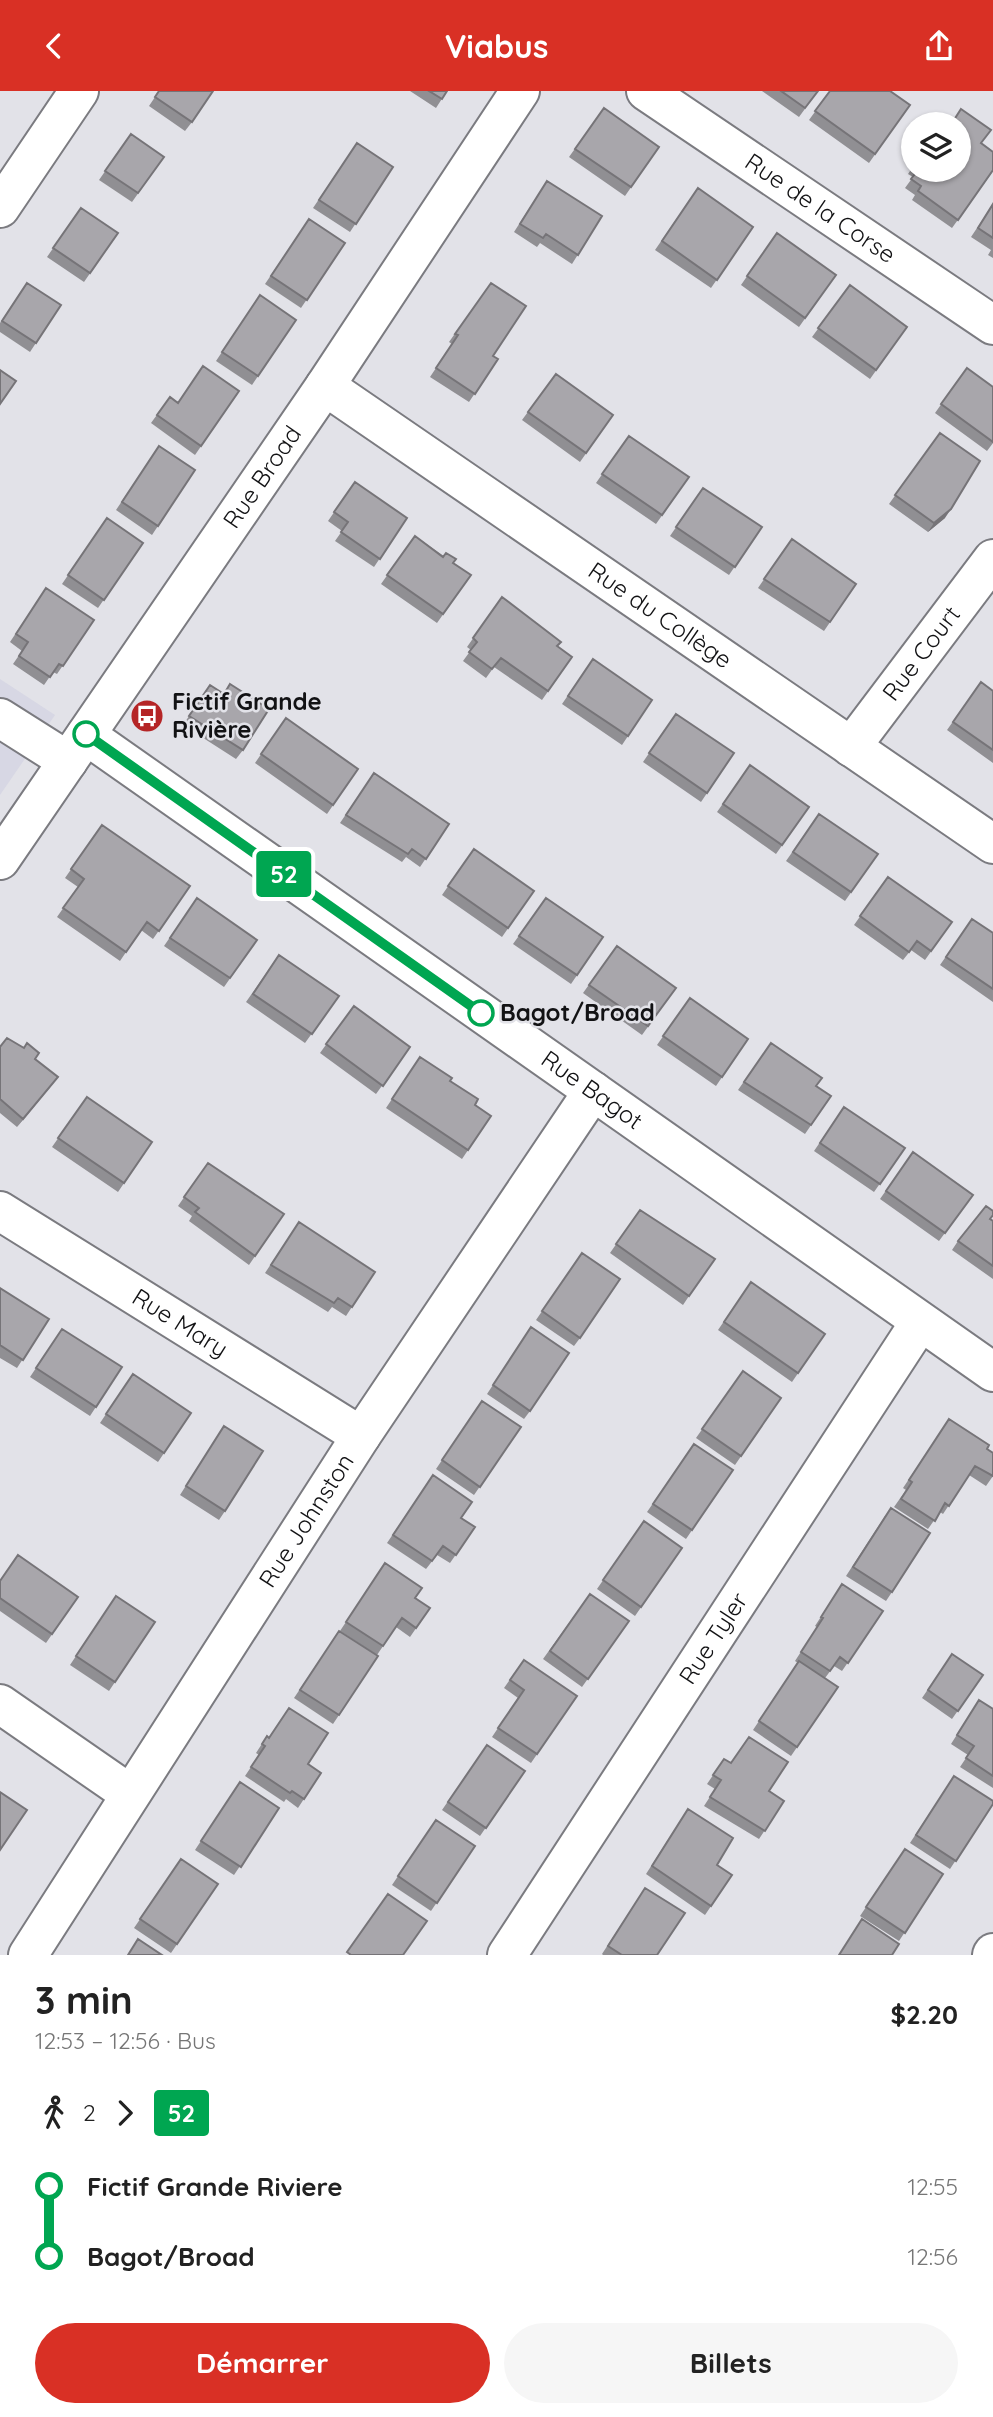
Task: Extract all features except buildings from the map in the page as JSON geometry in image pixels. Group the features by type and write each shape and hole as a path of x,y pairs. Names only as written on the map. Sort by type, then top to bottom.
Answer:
{"street":[{"path":"0,208 79,91"},
{"name":"Rue Broad","path":"0,860 326,386 520,91"},
{"name":"Rue de la Corse","path":"646,91 993,325"},
{"name":"Rue du Collège","path":"326,386 993,845"},
{"name":"Rue Court","path":"851,747 993,559"},
{"name":"Rue Bagot","path":"0,718 77,748 593,1091 993,1372"},
{"name":"Rue Johnston","path":"28,1955 361,1436 593,1091"},
{"name":"Rue Mary","path":"0,1211 361,1436"},
{"name":"Rue Tyler","path":"507,1955 920,1322"},
{"path":"0,1705 130,1794"}],"shaded area":[{"path":"0,679 55,715 0,795"}],"bus line":[{"name":"52","path":"86,734 481,1013"}],"place":[{"name":"Fictif Grande Rivière","path":"147,716"},
{"name":"Bagot/Broad","path":"481,1013"}]}
